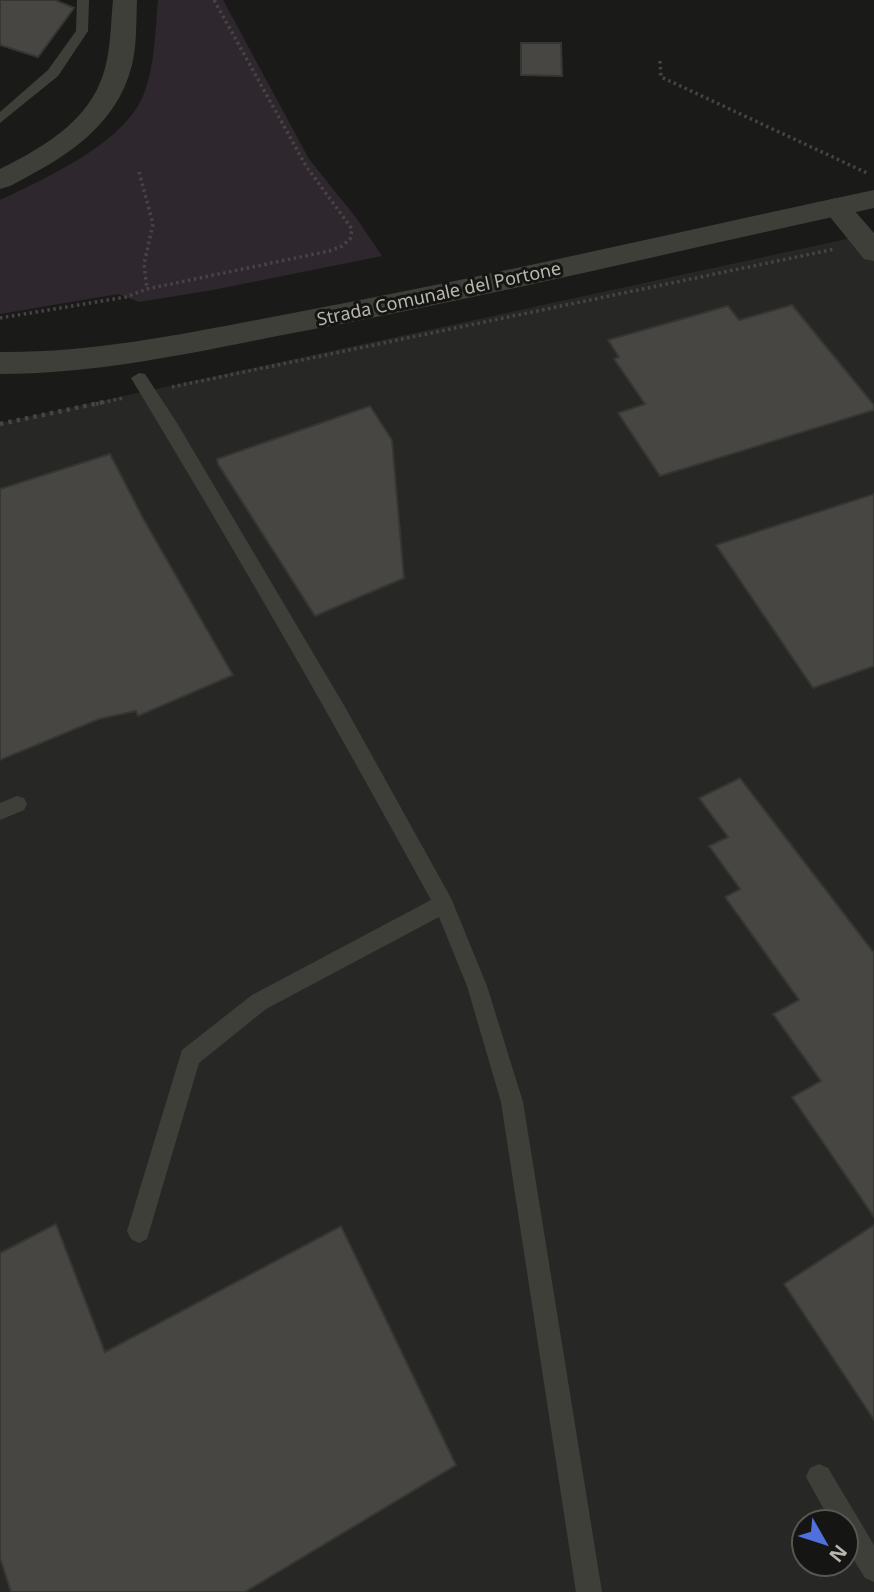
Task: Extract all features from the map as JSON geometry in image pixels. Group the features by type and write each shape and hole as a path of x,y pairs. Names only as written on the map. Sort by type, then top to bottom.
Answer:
{"street":[{"path":"0,180 58,149 91,122 102,108 111,92 120,61 125,0"},
{"name":"Strada Comunale del Portone","path":"861,231 874,199"},
{"name":"Strada Comunale del Portone","path":"0,363 66,363 151,352 443,296 861,231"},
{"name":"Strada Comunale del Portone","path":"0,388 144,385 393,327 861,231"}],"lane":[{"path":"0,119 53,73 82,31 83,0"},
{"path":"144,385 331,701 444,904 477,986 512,1102 589,1592"},
{"path":"139,1231 190,1057 259,1002 444,904"},
{"path":"820,1477 874,1569"}],"path":[{"path":"0,318 126,297 147,289 329,251 342,246 350,239 352,229 346,218 306,166 214,0"},
{"path":"660,61 662,77 874,177"},
{"path":"139,172 153,225 144,264 147,289"},
{"path":"0,424 144,385 861,231"}],"shaded area":[{"path":"158,0 223,0 309,159 357,219 382,256 139,302 118,294 0,314 0,200 81,158 118,130 133,113 143,96 150,73"},
{"path":"874,233 874,1592 0,1592 0,423"}],"building":[{"path":"0,0 55,0 74,8 38,57 0,45"},
{"path":"521,43 561,43 562,76 521,75"},
{"path":"792,305 874,405 874,410 660,476 618,413 645,404 614,359 619,357 608,340 728,306 739,320"},
{"path":"370,406 392,440 404,578 315,616 217,459"},
{"path":"110,454 144,520 233,675 138,716 136,711 99,719 0,760 0,489"},
{"path":"874,494 874,666 813,688 716,545"},
{"path":"740,778 874,953 874,1217 792,1097 821,1081 773,1014 799,1000 725,897 740,889 709,846 728,837 699,798"},
{"path":"56,1224 105,1352 341,1226 456,1465 245,1592 11,1592 0,1558 0,1253"},
{"path":"874,1225 874,1420 784,1284"}]}
